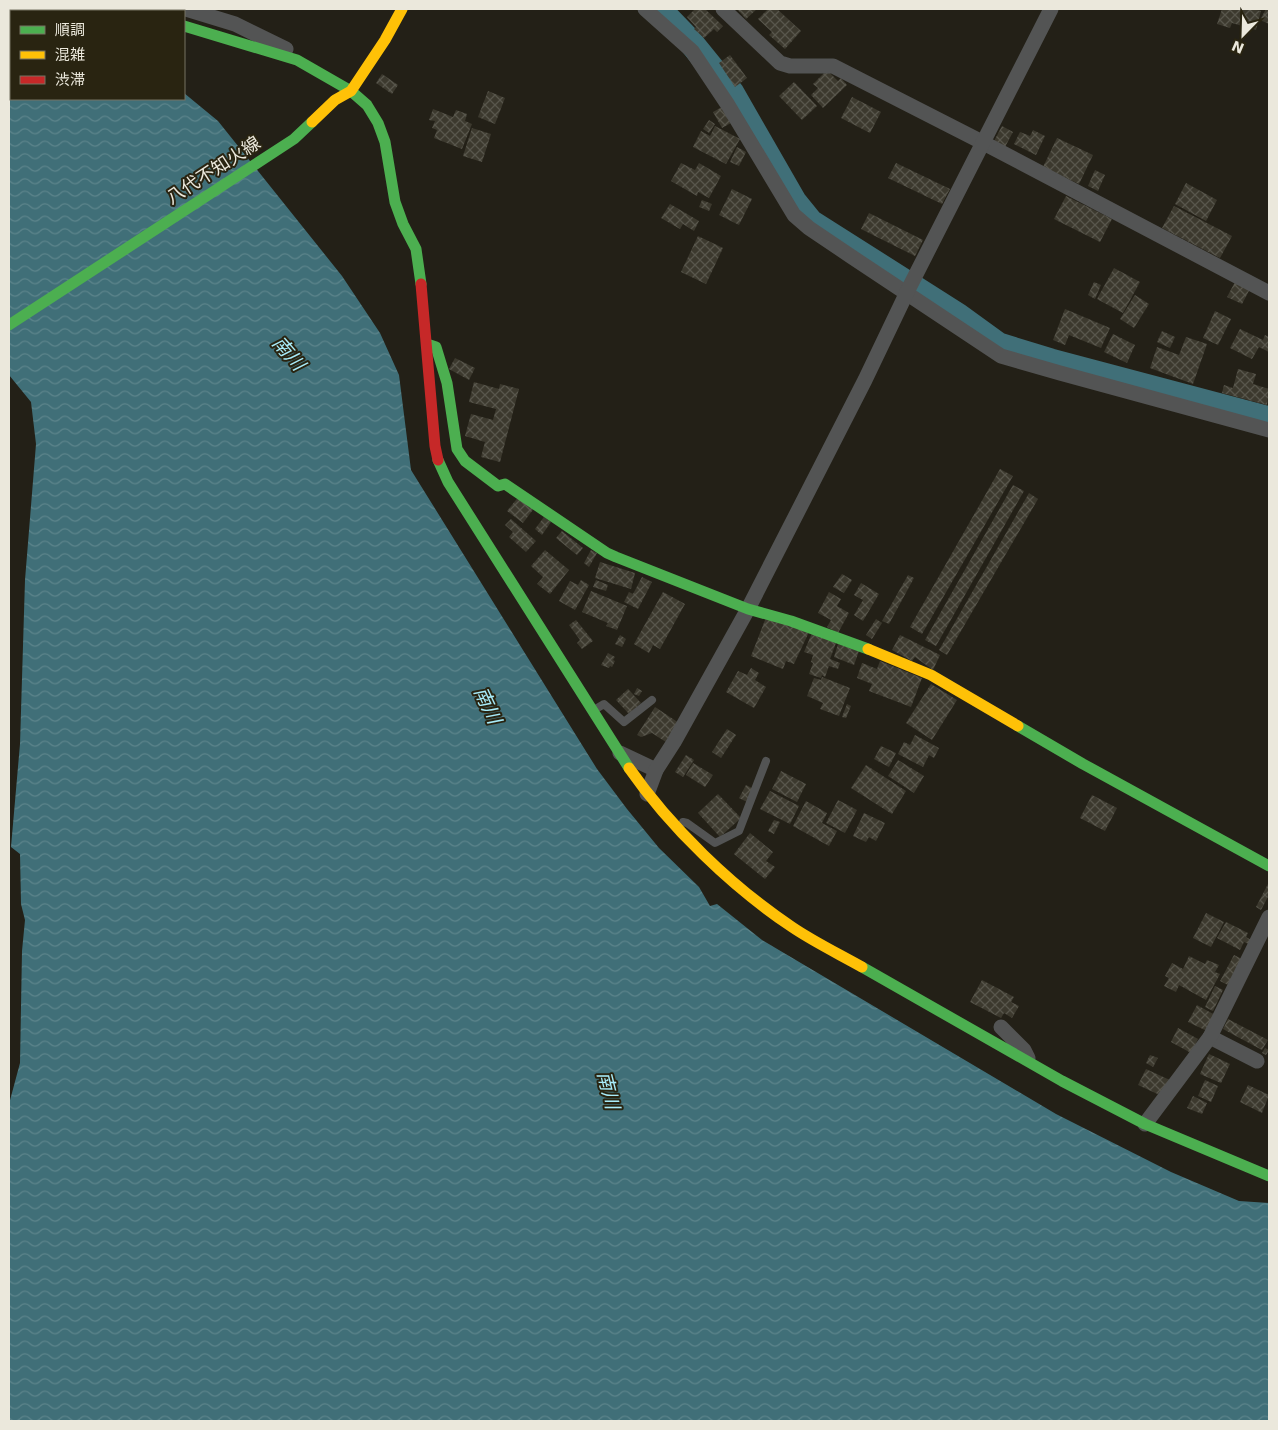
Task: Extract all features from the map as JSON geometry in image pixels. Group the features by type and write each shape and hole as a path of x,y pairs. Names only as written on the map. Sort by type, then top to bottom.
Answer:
{"street":[{"path":"186,9 235,24 286,49 297,60"},
{"name":"八代不知火線","path":"9,325 294,139 335,100 351,91 385,40 402,9"},
{"path":"645,9 692,51 728,105 794,215 809,228 910,287 1001,356 1269,430"},
{"path":"723,9 780,63 790,66 833,66 1269,293"},
{"path":"647,794 656,770 674,742 748,609 1051,9"},
{"path":"185,26 297,60 351,91 367,105 378,123 385,142 396,202 403,224 416,249 421,280 435,446 439,464 448,482 618,753 647,794 670,820 696,847 742,889 792,927 1031,1064 1145,1124 1269,1176"},
{"path":"425,344 436,347 447,383 457,449 465,461 498,486 505,484 607,553 748,609 800,624 931,675 1083,764 1269,866"},
{"path":"618,753 656,770"},
{"path":"1145,1124 1210,1037 1269,917"},
{"path":"1001,1027 1024,1050 1031,1064"},
{"path":"1210,1037 1257,1061"}],"lane":[{"path":"592,710 604,704 624,722 652,700"},
{"path":"670,820 687,823 715,843 739,831 766,762"}],"water":[{"name":"南川","path":"9,9 79,9 81,10 10,10 10,100 185,100 185,94 218,121 342,276 380,333 399,375 411,470 597,769 659,848 699,887 710,906 717,904 762,940 1056,1114 1171,1172 1239,1201 1269,1203 1269,1421 9,1421 9,1104 20,1063 22,951 25,920 21,904 20,854 11,847 20,744 25,580 36,444 31,402 9,375"}],"building":[{"path":"695,9 705,9 723,26 717,32 714,29 704,38 694,29 696,27 687,17"},
{"path":"737,9 757,9 746,19"},
{"path":"768,9 777,9 801,31 785,49 769,35 772,32 758,19"},
{"path":"1222,9 1252,9 1261,11 1256,30 1232,23 1230,28 1217,24"},
{"path":"1266,9 1269,9 1269,24 1260,20"},
{"path":"730,55 747,78 735,87 719,63"},
{"path":"827,70 838,81 841,78 847,85 823,108 811,95 818,88 813,84"},
{"path":"382,74 398,85 392,94 376,83"},
{"path":"794,82 817,106 802,120 779,96"},
{"path":"488,91 505,98 495,124 478,117"},
{"path":"852,97 881,112 870,133 841,118"},
{"path":"722,107 731,123 722,128 713,112"},
{"path":"433,109 453,117 456,110 467,114 465,121 472,124 462,149 434,138 437,130 432,128 435,121 429,120"},
{"path":"709,120 715,124 709,133 703,129"},
{"path":"715,126 740,139 726,164 693,147 701,131 710,136"},
{"path":"1002,126 1013,132 1005,147 994,141"},
{"path":"472,128 491,134 482,162 463,156"},
{"path":"1033,130 1045,136 1036,155 1014,144 1020,132 1030,136"},
{"path":"1057,138 1093,155 1079,184 1043,167"},
{"path":"737,147 746,152 739,166 730,162"},
{"path":"681,163 695,170 699,163 721,176 709,198 698,192 697,196 671,181"},
{"path":"896,163 950,189 942,204 888,178"},
{"path":"1095,170 1105,175 1098,191 1088,186"},
{"path":"1186,183 1217,200 1206,221 1175,204"},
{"path":"732,189 752,199 739,225 719,215"},
{"path":"1066,196 1112,219 1100,242 1054,219"},
{"path":"702,200 712,204 709,211 699,207"},
{"path":"670,204 699,221 694,231 683,224 680,229 661,218"},
{"path":"1174,206 1232,236 1220,258 1162,228"},
{"path":"869,213 923,240 915,256 861,229"},
{"path":"698,236 723,248 706,284 681,272"},
{"path":"1114,268 1140,282 1123,313 1097,299"},
{"path":"1094,282 1101,285 1095,299 1088,295"},
{"path":"1235,282 1250,289 1242,304 1227,297"},
{"path":"1135,295 1149,304 1134,328 1120,319"},
{"path":"1065,309 1110,328 1101,348 1069,335 1065,345 1053,340"},
{"path":"1215,311 1231,319 1218,345 1203,338"},
{"path":"1240,329 1263,340 1265,335 1269,337 1269,352 1259,347 1252,359 1230,348"},
{"path":"1162,331 1175,337 1170,348 1157,342"},
{"path":"1113,334 1135,345 1127,363 1104,352"},
{"path":"1186,337 1207,344 1193,384 1150,368 1157,347 1179,355"},
{"path":"455,358 475,368 469,380 449,369"},
{"path":"1238,369 1256,374 1253,384 1269,389 1267,405 1222,393 1224,385 1233,388"},
{"path":"474,382 499,389 500,384 519,389 500,462 481,457 485,442 465,436 471,414 493,420 496,409 469,402"},
{"path":"1000,469 1013,476 922,634 910,627"},
{"path":"1013,485 1024,491 936,646 925,640"},
{"path":"1029,493 1038,499 947,655 939,650"},
{"path":"520,495 535,507 523,523 507,511"},
{"path":"544,517 551,522 542,535 535,529"},
{"path":"511,519 536,541 526,552 509,537 513,532 505,525"},
{"path":"562,531 583,548 577,555 556,538"},
{"path":"545,550 569,570 550,594 537,584 543,577 531,566"},
{"path":"591,550 597,553 589,567 584,563"},
{"path":"600,562 635,573 631,589 595,578"},
{"path":"842,574 852,580 844,593 833,587"},
{"path":"908,575 914,578 889,624 882,621"},
{"path":"642,577 652,582 638,609 624,602 629,592 633,594"},
{"path":"581,580 589,585 575,610 559,601 570,581 578,585"},
{"path":"596,580 608,585 606,591 593,587"},
{"path":"861,583 879,594 863,621 854,615 863,600 854,595"},
{"path":"591,591 627,606 617,630 606,626 608,623 582,612"},
{"path":"663,592 685,604 660,649 653,645 649,653 634,644"},
{"path":"829,592 841,599 837,606 849,613 838,633 827,627 831,620 818,613"},
{"path":"767,615 809,632 794,664 786,661 783,669 751,656"},
{"path":"876,619 882,623 872,639 866,635"},
{"path":"576,620 593,641 582,649 577,643 580,640 569,625"},
{"path":"812,633 836,643 830,659 840,663 838,669 829,666 825,677 822,675 821,678 809,674 813,663 811,662 813,655 804,652"},
{"path":"620,635 626,639 622,647 615,644"},
{"path":"900,635 940,655 933,670 915,657 912,661 892,650"},
{"path":"838,644 859,651 854,665 834,657"},
{"path":"608,653 615,657 612,667 610,666 609,668 601,665"},
{"path":"880,661 922,678 911,707 869,691 872,684 857,678 862,663 877,669"},
{"path":"751,668 759,673 755,680 766,687 754,708 726,692 738,671 747,675"},
{"path":"822,677 850,688 839,716 820,709 823,703 807,696 814,678 821,680"},
{"path":"931,684 957,700 932,740 906,723"},
{"path":"637,688 642,691 639,696 634,694"},
{"path":"628,689 641,703 629,714 616,700"},
{"path":"847,704 851,706 846,718 842,717"},
{"path":"655,707 682,725 669,744 652,733 641,737 637,735"},
{"path":"727,729 736,735 721,758 712,752"},
{"path":"915,735 939,748 934,758 929,755 923,767 898,754 904,742 910,745"},
{"path":"881,746 896,753 889,767 874,759"},
{"path":"686,755 694,760 683,777 675,772"},
{"path":"898,760 924,776 914,793 888,776"},
{"path":"693,763 713,775 705,787 686,775"},
{"path":"866,765 906,791 892,814 851,788"},
{"path":"781,771 806,784 797,802 772,789"},
{"path":"746,785 754,789 747,802 739,798"},
{"path":"770,791 799,806 790,824 760,809"},
{"path":"718,794 741,818 720,837 698,813"},
{"path":"1092,795 1117,808 1105,831 1080,818"},
{"path":"838,800 857,810 845,833 826,823"},
{"path":"806,801 827,813 822,823 837,831 829,846 793,826"},
{"path":"864,813 885,823 876,841 869,837 866,842 853,836"},
{"path":"774,820 780,822 774,834 768,831"},
{"path":"750,833 773,852 766,861 775,867 765,879 734,854"},
{"path":"1269,882 1269,895 1261,910 1256,907"},
{"path":"1206,913 1224,922 1211,947 1193,938"},
{"path":"1226,922 1248,933 1246,937 1253,941 1251,945 1244,942 1240,950 1217,938"},
{"path":"1234,955 1244,960 1230,986 1220,981"},
{"path":"1189,956 1205,964 1207,960 1219,965 1215,972 1220,974 1206,1000 1179,985 1176,992 1164,986 1169,978 1165,976 1172,963 1183,969"},
{"path":"982,980 1014,997 1011,1002 1019,1006 1012,1018 1004,1013 1001,1018 970,1002"},
{"path":"1215,986 1223,990 1213,1011 1205,1007"},
{"path":"1197,1005 1215,1015 1207,1031 1188,1022"},
{"path":"1228,1019 1268,1040 1262,1050 1223,1029"},
{"path":"1178,1028 1198,1039 1191,1053 1171,1042"},
{"path":"1265,1048 1269,1050 1266,1055 1262,1053"},
{"path":"1209,1054 1230,1064 1221,1083 1200,1074"},
{"path":"1150,1055 1158,1058 1153,1067 1146,1063"},
{"path":"1146,1069 1172,1081 1164,1097 1138,1085"},
{"path":"1205,1080 1218,1086 1211,1102 1198,1096"},
{"path":"1248,1085 1269,1095 1262,1113 1240,1102"},
{"path":"1193,1096 1207,1103 1202,1114 1187,1108"}],"waterway":[{"path":"659,9 689,40 732,93 794,201 811,222 959,316 999,345 1051,361 1269,419"}],"traffic: fast":[{"path":"185,26 297,60 351,91 367,105 378,123 385,142 395,202 403,224 416,249 421,284"},
{"path":"9,325 294,139 312,122"},
{"path":"430,345 436,347 447,383 457,449 465,461 498,486 505,484 607,553 616,557 748,609 791,621 868,649"},
{"path":"438,460 448,482 629,768"},
{"path":"1018,726 1083,764 1269,866"},
{"path":"862,967 1062,1081 1145,1124 1269,1176"}],"traffic: slow":[{"path":"312,122 335,100 351,91 385,40 402,9"},
{"path":"868,649 931,675 1018,726"},
{"path":"629,768 645,790 683,834 703,855 747,894 800,932 862,967"}],"traffic: jam":[{"path":"421,284 435,446 438,460"}]}
